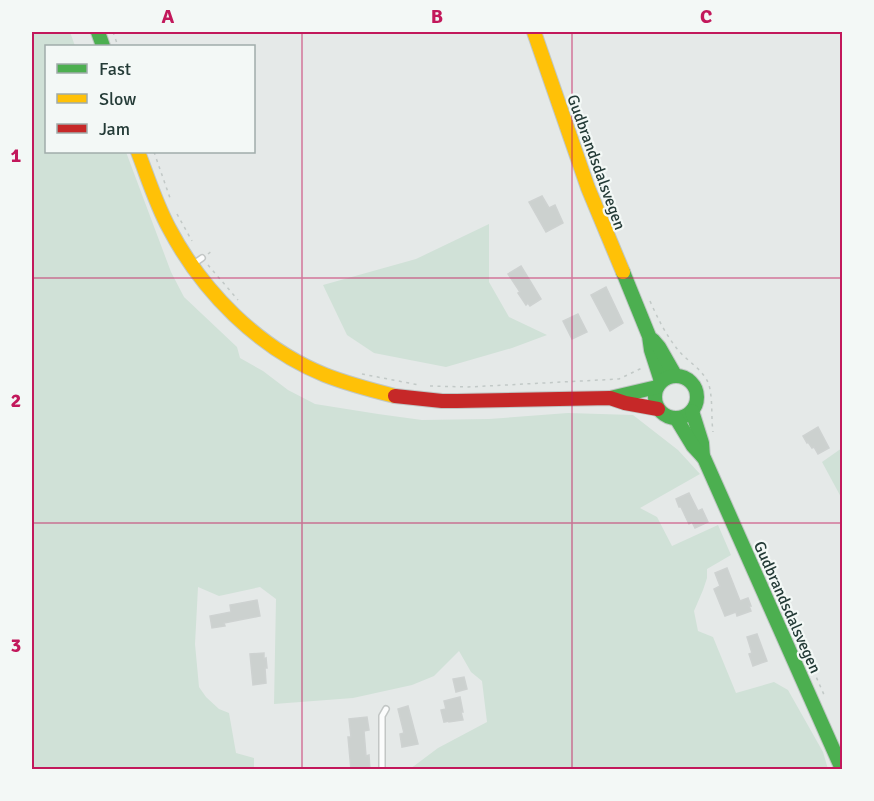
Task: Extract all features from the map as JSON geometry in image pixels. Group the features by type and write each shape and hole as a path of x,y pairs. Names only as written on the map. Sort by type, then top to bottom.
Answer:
{"main road":[{"name":"Gudbrandsdalsvegen","path":"534,32 588,188 649,336 659,384"},
{"path":"138,153 161,211 175,239 196,262 207,288 264,341 306,367 352,385 394,396 440,401 610,398 658,409 666,416 676,418 693,411 697,403 694,384 686,377 675,375 667,377 659,384 610,398"},
{"name":"Gudbrandsdalsvegen","path":"649,336 659,347 675,375"},
{"path":"658,409 654,397 659,384"},
{"name":"Gudbrandsdalsvegen","path":"693,411 704,458 843,769"},
{"name":"Gudbrandsdalsvegen","path":"676,418 693,446 704,458"}],"lane":[{"path":"382,770 382,716 386,709"}],"path":[{"path":"154,153 170,196"},
{"path":"174,207 196,262 241,303"},
{"path":"648,298 661,325 678,351 706,379 711,393 713,437"},
{"path":"354,372 423,386 468,387 619,380 650,364"},
{"path":"765,562 827,701"}],"green space":[{"path":"32,32 70,32 75,45 45,45 45,153 126,153 171,272 184,297 237,347 240,358 263,371 288,390 315,404 422,420 489,419 568,413 633,415 678,450 700,474 640,508 657,517 672,546 718,525 731,555 707,569 707,578 694,611 698,631 713,637 736,693 774,682 788,690 823,752 828,769 410,769 438,748 487,722 482,681 471,672 459,651 434,676 412,685 353,698 274,704 276,599 260,587 219,596 198,587 195,644 199,687 219,709 229,713 236,753 254,758 254,769 32,769"},
{"path":"489,224 489,282 509,317 547,335 512,348 446,367 374,353 347,335 323,285 416,259"},
{"path":"842,448 842,499 822,462"}],"building":[{"path":"542,196 549,208 555,205 563,223 546,232 529,202"},
{"path":"521,266 541,299 530,306 528,303 526,305 508,274"},
{"path":"606,287 623,323 610,331 591,295"},
{"path":"578,314 587,332 572,339 563,321"},
{"path":"818,427 829,448 818,454 803,436"},
{"path":"689,493 698,511 702,509 708,522 695,528 692,522 689,524 676,499"},
{"path":"727,568 740,601 748,598 751,611 737,616 736,612 725,616 714,589 720,586 715,573"},
{"path":"257,600 260,616 224,623 225,626 212,628 210,616 231,612 230,605"},
{"path":"757,634 767,661 753,666 747,637"},
{"path":"264,653 267,668 265,668 266,683 253,685 250,654"},
{"path":"464,677 467,689 456,692 453,679"},
{"path":"460,697 463,720 444,722 441,710 446,709 444,701"},
{"path":"408,706 418,744 402,747 400,734 404,733 398,709"},
{"path":"367,717 369,730 364,731 366,756 369,755 370,770 351,770 349,719"}],"traffic: fast":[{"path":"98,32 103,45"},
{"path":"623,272 649,336 661,381"},
{"path":"653,340 675,375"},
{"path":"676,376 684,377 691,382 696,389 697,397 696,405 691,412 684,417 676,418 668,417 661,412 656,405 655,397 656,389 661,382 668,377 676,376"},
{"path":"610,398 657,387"},
{"path":"692,411 702,443 703,457"},
{"path":"676,418 693,446 704,458 842,769"}],"traffic: slow":[{"path":"534,32 588,188 623,272"},
{"path":"138,153 160,210 182,251 215,295 234,315 277,350 300,364 342,381 395,396"}],"traffic: jam":[{"path":"395,396 442,401 610,398 658,409"}]}
